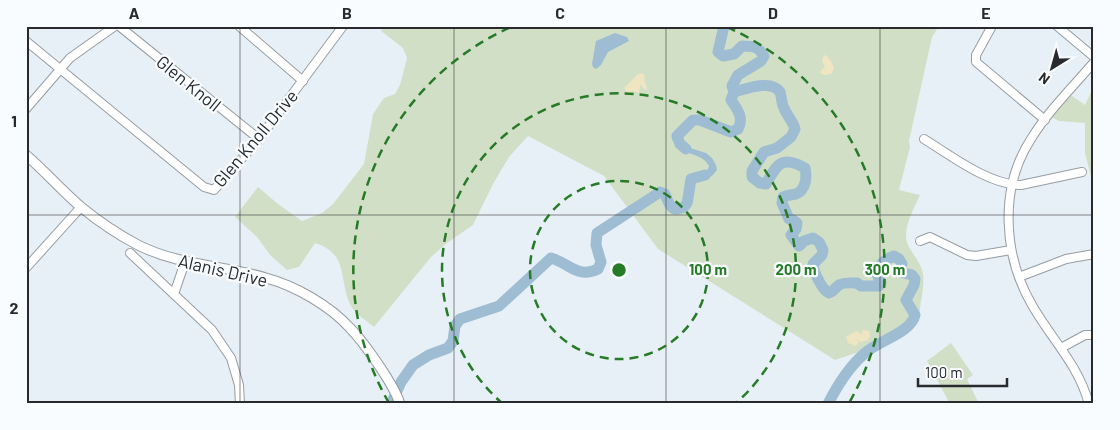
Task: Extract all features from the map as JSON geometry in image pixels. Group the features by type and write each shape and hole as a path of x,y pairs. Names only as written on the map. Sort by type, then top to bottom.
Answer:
{"main road":[{"name":"Alanis Drive","path":"26,155 81,206 138,244 167,257 185,262 268,278 295,290 335,314 350,327 366,346 389,380 400,404"}],"street":[{"path":"26,109 70,58 115,26"},
{"name":"Glen Knoll","path":"119,26 259,139"},
{"path":"239,26 303,81"},
{"name":"Glen Knoll Drive","path":"26,42 210,190 214,190 259,139 344,26"},
{"path":"992,26 976,55 976,62 1045,120"},
{"path":"1058,26 1094,57"},
{"path":"1089,404 1077,372 1032,306 1018,277 1011,250 1008,215 1012,185 1021,157 1030,140 1094,62"},
{"path":"924,139 971,167 1012,185 1021,185 1082,172"},
{"path":"26,268 81,206"},
{"path":"920,241 930,238 958,252 976,256 1011,250"},
{"path":"130,253 212,330 231,358 238,385 240,404"},
{"path":"1018,277 1066,259 1094,254"},
{"path":"174,294 185,262"},
{"path":"1061,348 1081,337 1094,335"}],"green space":[{"path":"384,26 939,26 932,37 909,141 910,147 899,190 920,195 909,221 906,235 909,247 919,263 923,274 919,321 892,341 835,360 658,249 604,176 528,136 509,157 493,184 473,225 431,257 374,327 358,315 351,306 347,297 341,269 334,254 315,243 299,267 287,270 271,256 257,237 235,217 258,187 302,221 322,213 333,204 364,164 373,114 384,98 395,94 400,85 407,58 403,48 381,31"},
{"path":"1094,86 1094,188 1085,153 1085,123 1059,121 1049,116 1068,93 1085,105"},
{"path":"951,343 973,375 967,379 979,404 950,404 927,361"}],"sand":[{"path":"824,55 829,58 834,68 831,74 824,75 820,73 825,67 822,61"},
{"path":"642,73 645,76 644,80 647,88 645,90 640,84 639,93 633,91 628,93 624,88 637,75"},
{"path":"863,330 869,331 870,336 868,340 861,342 856,339 859,342 856,346 848,343 846,337 856,331 863,335"}],"water":[{"path":"615,33 627,37 629,41 608,52 601,65 596,69 592,64 596,41"},
{"path":"677,136 690,148 706,153 712,158 717,170 712,176 694,183 687,175 707,171 709,166 702,158 685,151 672,140"}],"waterway":[{"path":"686,149 680,144 677,136 693,120 700,120 731,132 738,129 740,118 731,100 734,92 732,86 738,75 761,61 764,56 760,50 749,46 742,46 734,54 723,56 718,52 724,26"},
{"path":"734,92 765,85 776,88 780,92 783,106 795,129 791,137 777,148 764,152 752,171 752,177 760,183 766,184 777,167 785,162 791,162 805,168 806,179 802,190 796,194 783,197 782,203 789,219 797,223 796,229 791,235 799,246 804,241 813,238 819,242 823,250 822,255 813,264 813,267 818,280 826,291 829,293 839,285 846,283 857,283 861,286 879,286 881,283 876,272 877,269 883,262 894,256 902,264 900,272 912,275 915,279 906,300 915,315 912,321 901,332 870,349 859,359 835,390 828,404"},
{"path":"391,404 401,382 413,365 429,355 448,348 453,341 455,326 460,319 499,306 551,258 579,271 591,272 598,269 601,262 596,245 597,233 660,192 665,194 672,207 675,209 683,208 687,203 691,179 705,175"}]}
